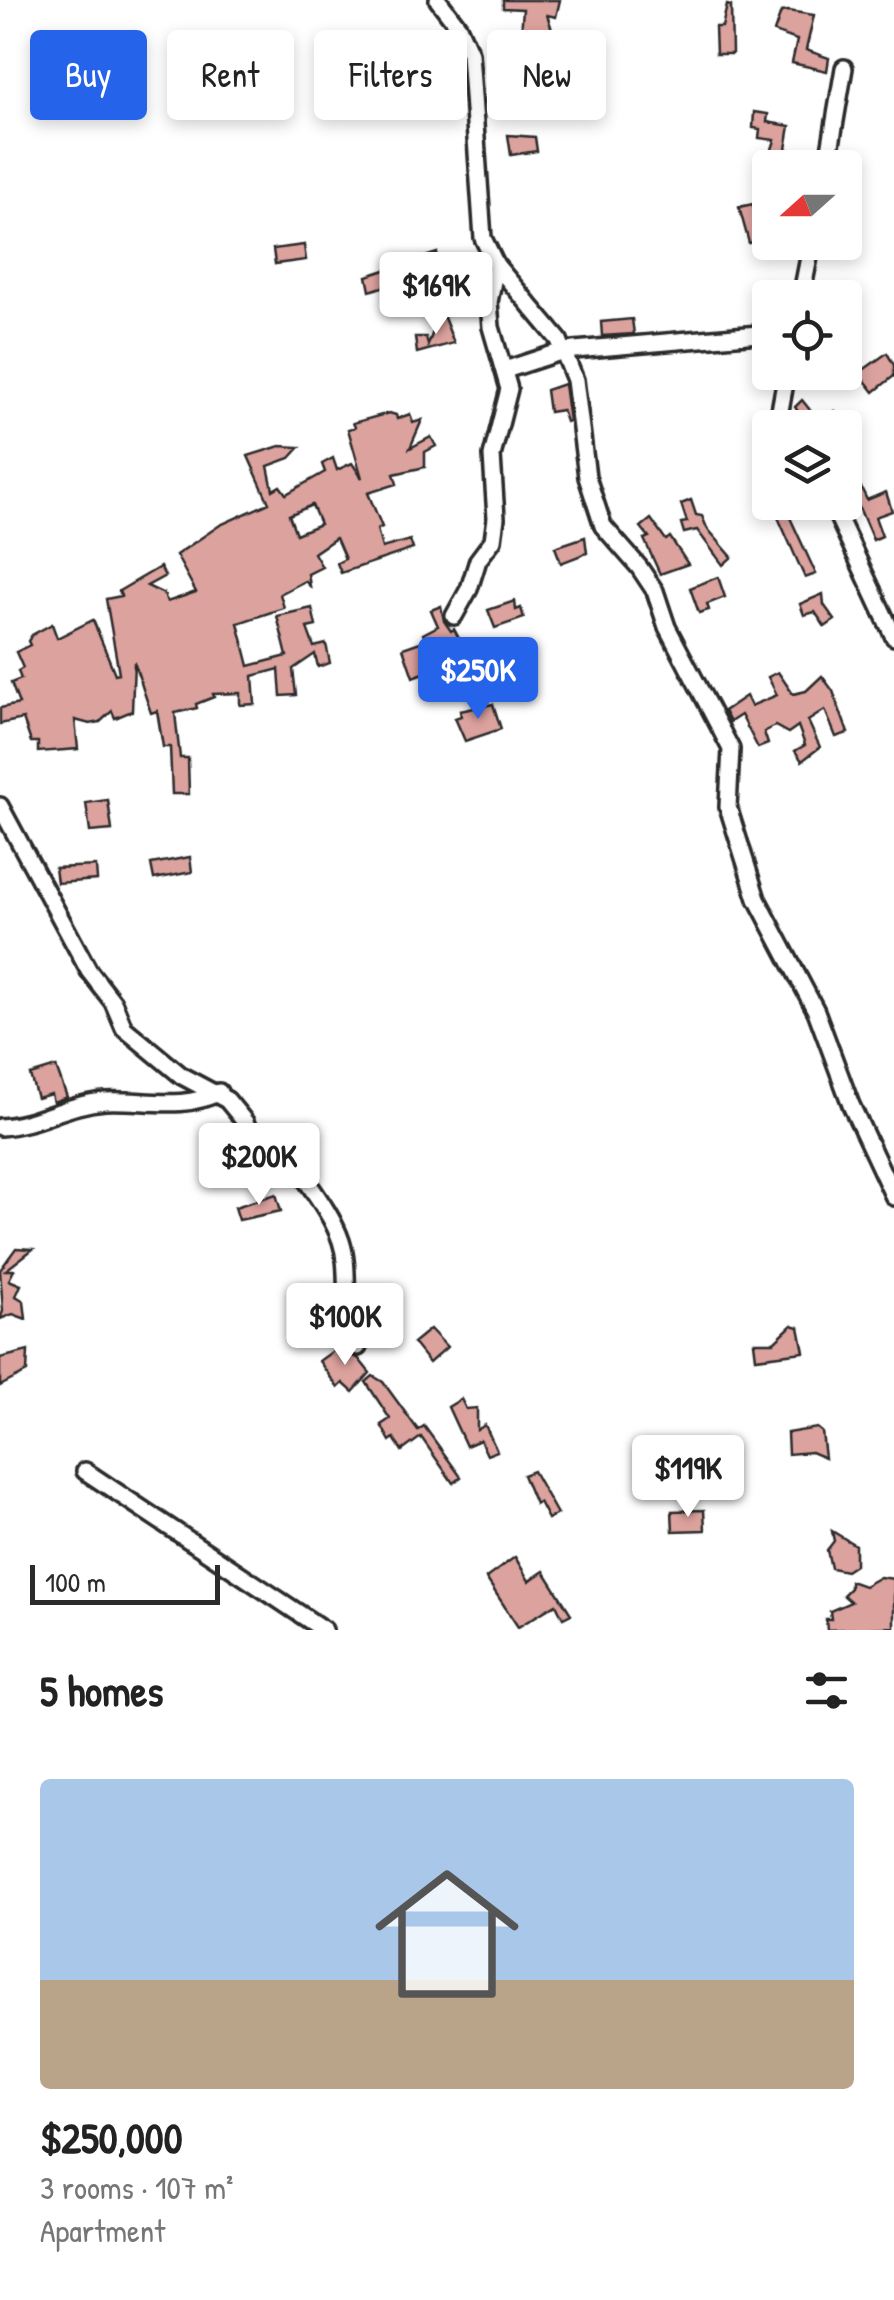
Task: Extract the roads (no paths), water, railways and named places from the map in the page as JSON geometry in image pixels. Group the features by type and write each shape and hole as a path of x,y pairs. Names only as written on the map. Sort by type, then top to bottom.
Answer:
{"street":[{"path":"438,0 458,26 470,53 484,238 496,265 559,340 575,380 587,477 598,513 654,591 691,676 731,749 728,807 757,899 816,1011 851,1105 894,1197"},
{"path":"829,150 844,68"},
{"path":"454,616 470,589 478,560 493,540 496,518 490,473 509,389 491,327 489,302 496,265"},
{"path":"505,370 564,352 752,336"},
{"path":"839,520 894,636"},
{"path":"0,806 89,971 113,1002 124,1028 182,1076 218,1092 245,1122 264,1165 289,1154 341,1241 343,1292 358,1347"},
{"path":"0,1127 32,1122 56,1109 104,1101 198,1103 218,1092"},
{"path":"85,1471 324,1630"}]}
